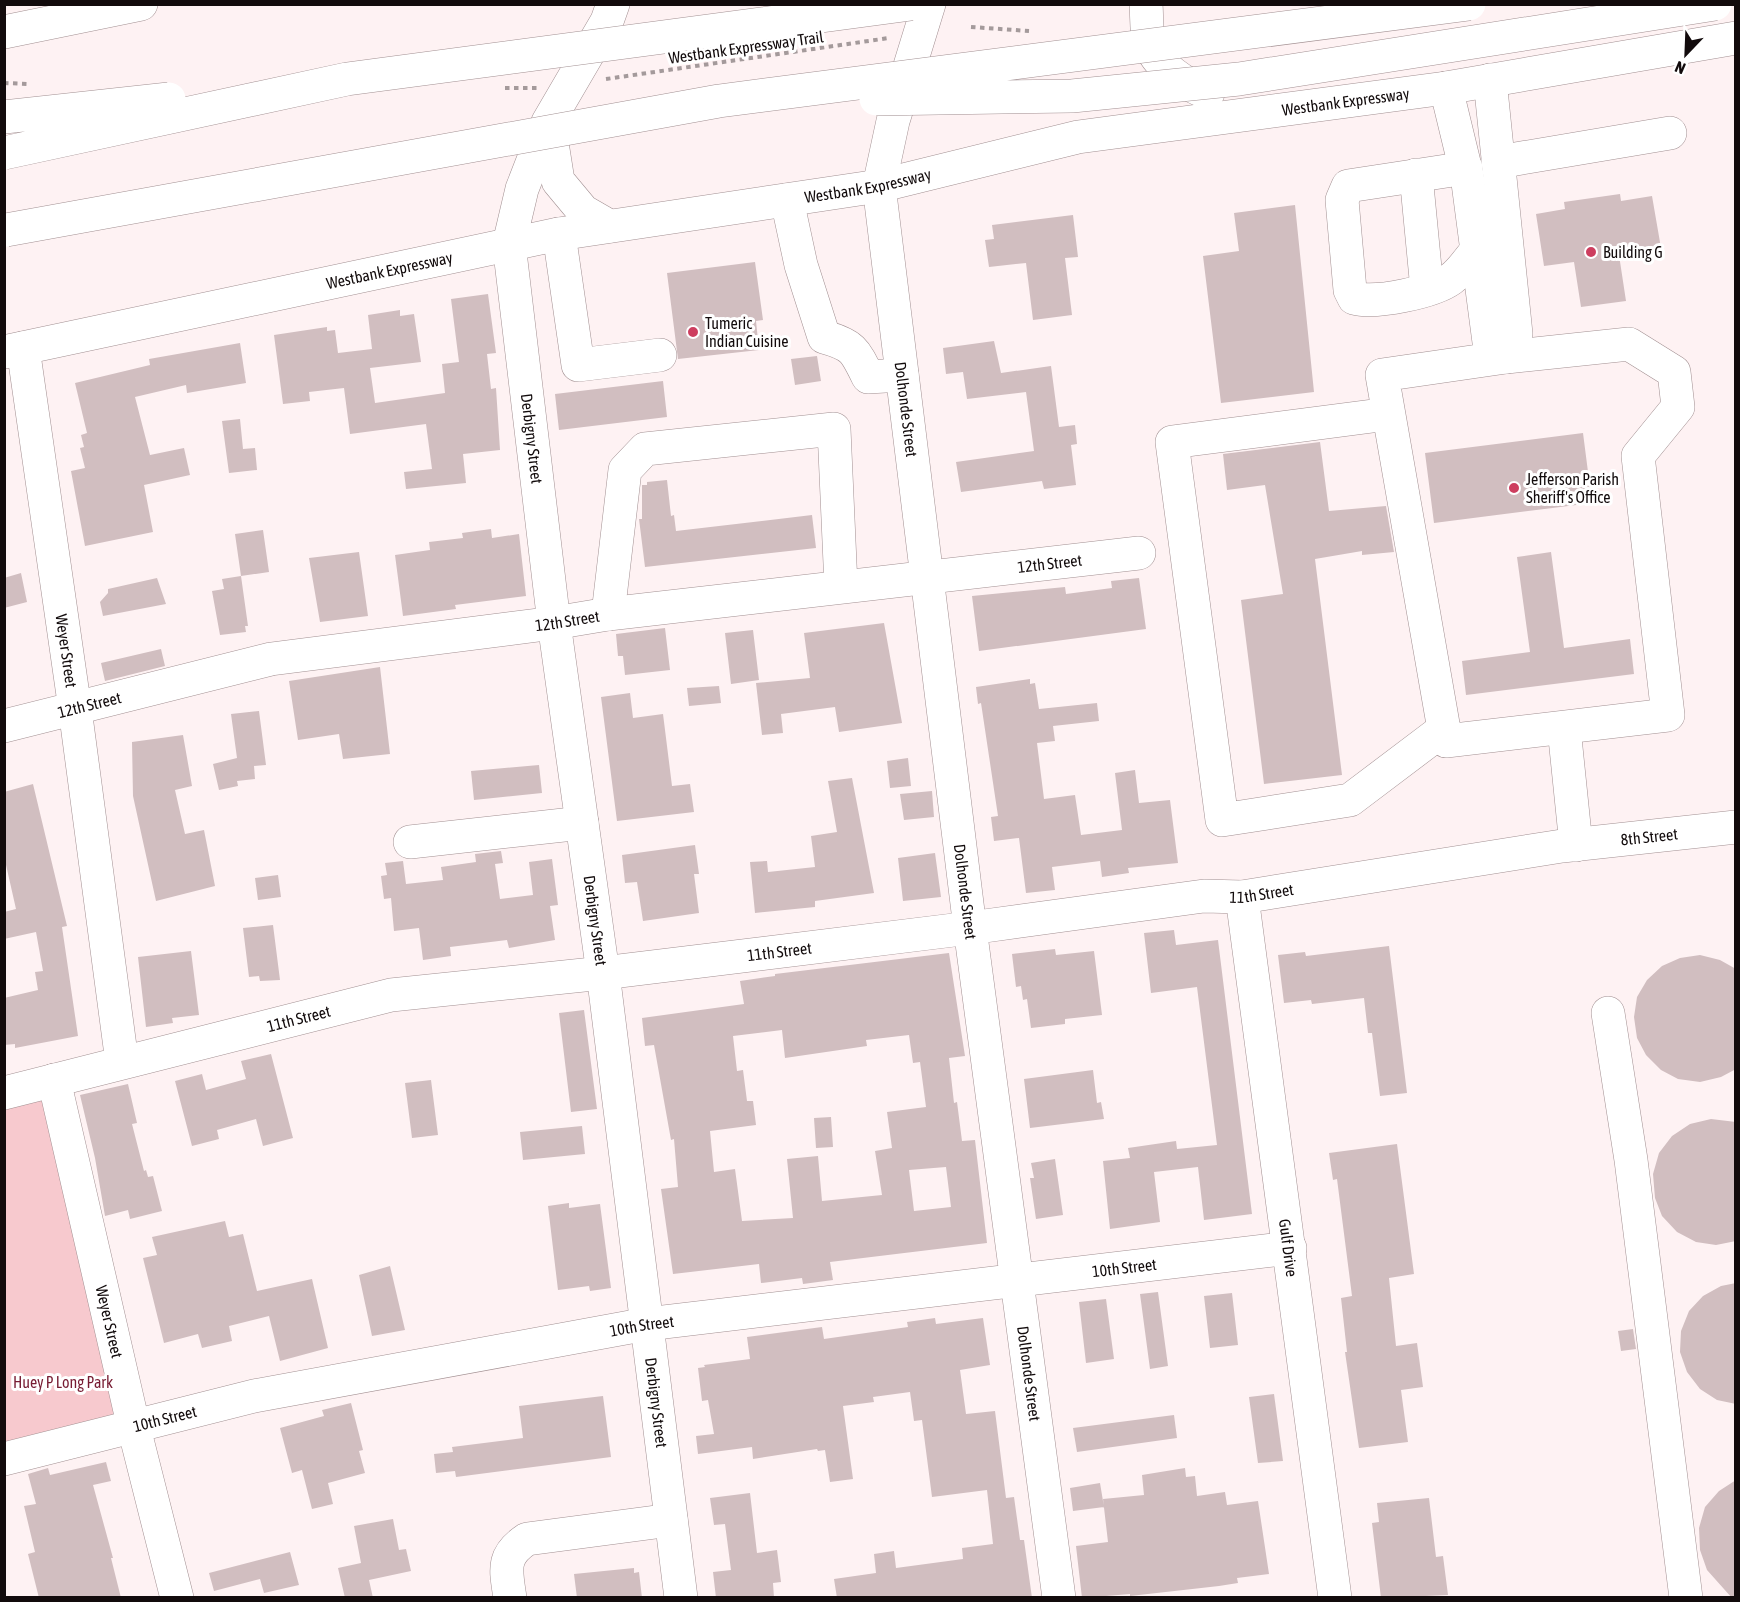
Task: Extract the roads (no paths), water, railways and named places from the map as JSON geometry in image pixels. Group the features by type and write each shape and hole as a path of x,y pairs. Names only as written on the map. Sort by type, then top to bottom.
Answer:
{"main road":[{"path":"4,32 141,4"},
{"path":"509,244 522,189 548,122 608,21 613,4"},
{"path":"4,117 347,79 911,4"},
{"name":"Dolhonde Street","path":"929,4 893,121 879,186 970,928 1059,1598"},
{"path":"1146,4 1149,42 1158,60 1195,88 1256,112"},
{"path":"6,230 718,101 1469,4"},
{"path":"718,101 1072,96 1239,79 1715,4"},
{"name":"Westbank Expressway","path":"14,350 559,234 879,186 1078,136 1446,88 1736,38"},
{"path":"4,153 347,79"},
{"path":"1490,80 1498,162 1484,228 1489,342 1506,357"},
{"path":"1446,88 1466,168 1516,334 1506,357"},
{"path":"548,122 558,181 583,211 609,226"},
{"path":"1498,162 1670,133"},
{"path":"1466,168 1358,184 1345,190 1342,200 1348,280 1354,298 1363,300 1427,289 1451,279 1484,228"},
{"path":"1416,175 1427,289"},
{"path":"787,200 801,265 824,337 843,342 856,351 868,377 902,375"},
{"path":"559,234 578,365 660,354"},
{"name":"Derbigny Street","path":"509,244 554,623 603,973 681,1598"},
{"path":"1629,345 1674,372 1678,407 1638,456 1668,715 1446,741 1382,375 1506,357 1629,345"},
{"name":"Weyer Street","path":"14,350 75,709 122,1062"},
{"path":"1388,414 1172,442 1222,819 1350,800 1444,729"},
{"path":"608,614 625,471 645,449 834,429 841,586"},
{"name":"12th Street","path":"4,726 272,659 608,614 1139,553"},
{"path":"1557,729 1569,845"},
{"path":"410,842 582,823"},
{"name":"8th Street","path":"1569,845 1736,827"},
{"name":"11th Street","path":"4,1093 391,995 603,973 970,928 1204,896 1242,897 1569,845"},
{"name":"Gulf Drive","path":"1242,897 1335,1598"},
{"path":"1608,1012 1631,1160 1686,1598"},
{"name":"Weyer Street","path":"54,1080 134,1428 177,1598"},
{"name":"10th Street","path":"4,1459 254,1396 647,1324 1017,1278 1290,1248"},
{"path":"510,1598 507,1567 509,1555 513,1548 527,1539 671,1521"}],"place":[{"name":"Building G","path":"1591,252"},
{"name":"Tumeric Indian Cuisine","path":"693,332"},
{"name":"Jefferson Parish Sheriff's Office","path":"1514,488"}],"park label":[{"name":"Huey P Long Park","path":"63,1382"}]}
